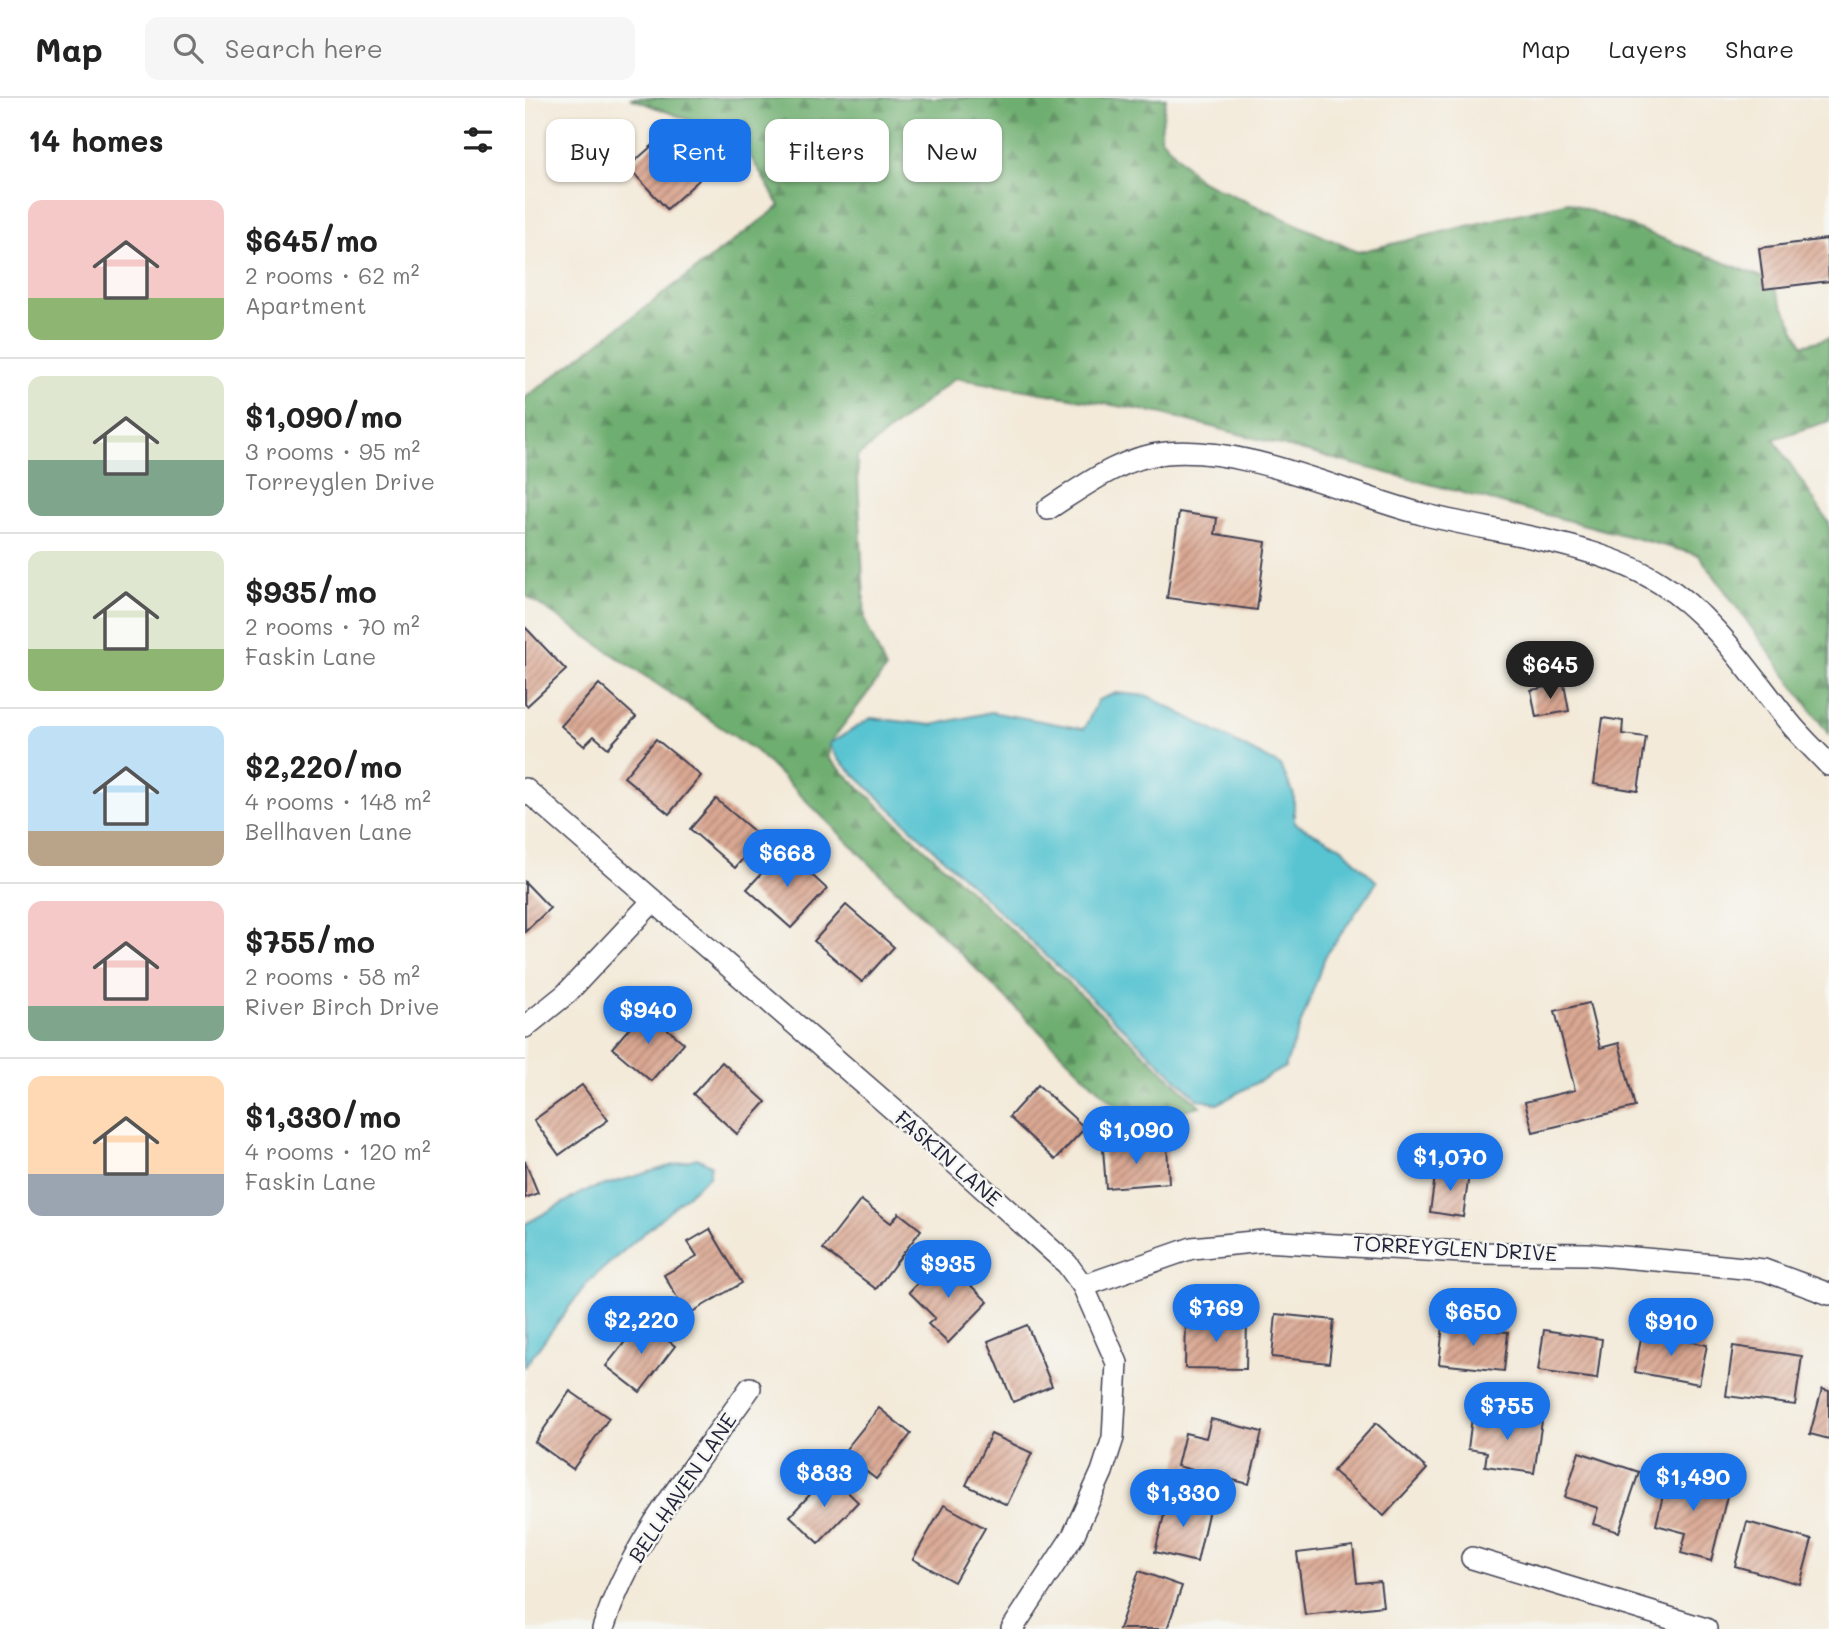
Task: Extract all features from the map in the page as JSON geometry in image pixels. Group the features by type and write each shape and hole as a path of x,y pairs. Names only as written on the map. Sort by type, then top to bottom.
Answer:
{"street":[{"path":"1048,509 1109,470 1138,458 1191,451 1264,466 1420,513 1596,554 1632,567 1662,583 1691,608 1751,670 1789,723 1829,765"},
{"name":"FASKIN LANE","path":"525,789 964,1171 1067,1264 1083,1286 1117,1363 1113,1438 1103,1472 1073,1536 1012,1629"},
{"path":"525,1027 566,994 652,902"},
{"name":"TORREYGLEN DRIVE","path":"1083,1286 1192,1248 1263,1241 1480,1253 1587,1254 1703,1264 1764,1270 1829,1294"},
{"name":"BELLHAVEN LANE","path":"603,1629 614,1594 659,1516 750,1388"},
{"path":"1472,1558 1706,1629"}],"green space":[{"path":"630,98 1166,98 1160,137 1199,180 1358,252 1568,202 1770,280 1803,345 1829,338 1829,421 1774,439 1829,523 1829,735 1699,555 1159,413 955,378 857,457 865,621 886,669 829,744 829,759 1200,1106 1132,1123 756,751 525,595 525,398 780,206 766,182 889,182 889,119 765,119 765,181 751,157 751,119 686,119"}],"water":[{"path":"1116,693 1148,696 1281,766 1294,795 1294,823 1341,847 1377,882 1325,957 1285,1067 1218,1104 1198,1099 838,759 829,744 871,718 932,725 991,712 1084,729 1098,700"},
{"path":"697,1158 711,1165 709,1176 588,1282 525,1366 525,1224 585,1191"}],"building":[{"path":"649,149 649,182 697,182 667,209 635,175 635,161"},
{"path":"1827,239 1829,281 1764,289 1759,248"},
{"path":"1179,512 1217,518 1215,534 1266,542 1257,610 1167,598"},
{"path":"525,627 566,670 527,706 525,704"},
{"path":"599,684 636,717 608,748 594,736 584,746 561,726"},
{"path":"1564,684 1569,711 1536,717 1531,690"},
{"path":"1603,718 1623,721 1622,734 1646,737 1638,791 1594,784"},
{"path":"656,739 701,776 669,814 624,777"},
{"path":"716,799 761,837 735,868 690,829"},
{"path":"784,849 827,889 791,928 747,889"},
{"path":"525,882 550,908 525,932"},
{"path":"846,905 894,947 862,982 814,941"},
{"path":"1589,1003 1600,1048 1619,1043 1635,1107 1533,1132 1525,1102 1575,1090 1555,1011"},
{"path":"645,1010 684,1043 651,1081 612,1048"},
{"path":"722,1062 766,1102 737,1134 693,1094"},
{"path":"582,1085 608,1120 559,1155 534,1120"},
{"path":"1038,1085 1085,1128 1055,1160 1009,1117"},
{"path":"1167,1145 1169,1183 1106,1188 1103,1149"},
{"path":"525,1161 538,1193 525,1198"},
{"path":"1436,1169 1469,1174 1463,1217 1430,1212"},
{"path":"861,1200 891,1223 899,1213 921,1230 876,1289 823,1249"},
{"path":"710,1229 742,1283 687,1315 664,1275 697,1256 688,1242"},
{"path":"942,1258 988,1302 948,1343 928,1324 935,1318 909,1292"},
{"path":"1276,1314 1334,1320 1329,1363 1272,1357"},
{"path":"1186,1319 1247,1320 1246,1369 1185,1368"},
{"path":"642,1320 675,1346 640,1392 606,1366"},
{"path":"1027,1325 1052,1386 1013,1402 988,1341"},
{"path":"1443,1325 1508,1332 1504,1371 1439,1364"},
{"path":"1544,1330 1602,1339 1597,1379 1538,1371"},
{"path":"1642,1332 1707,1345 1699,1384 1635,1372"},
{"path":"1733,1346 1802,1356 1795,1405 1726,1396"},
{"path":"1822,1389 1829,1391 1829,1439 1810,1434"},
{"path":"570,1391 609,1418 573,1469 535,1442"},
{"path":"879,1408 911,1434 876,1479 843,1453"},
{"path":"1498,1415 1542,1421 1534,1473 1485,1466 1487,1452 1468,1449 1472,1417 1498,1420"},
{"path":"1211,1419 1262,1432 1249,1484 1177,1466 1185,1433 1206,1438"},
{"path":"1376,1423 1427,1469 1384,1516 1333,1471"},
{"path":"991,1434 1032,1453 1007,1505 966,1485"},
{"path":"1579,1452 1639,1472 1619,1532 1593,1524 1598,1508 1565,1497"},
{"path":"829,1474 858,1502 819,1543 790,1516"},
{"path":"1668,1474 1729,1488 1711,1561 1681,1553 1686,1533 1656,1525"},
{"path":"1169,1495 1210,1505 1197,1562 1155,1552"},
{"path":"944,1505 985,1528 954,1582 913,1559"},
{"path":"1747,1522 1812,1540 1800,1584 1735,1566"},
{"path":"1353,1546 1357,1583 1380,1581 1383,1606 1305,1615 1297,1553"},
{"path":"1139,1571 1182,1586 1167,1629 1119,1629"}]}
